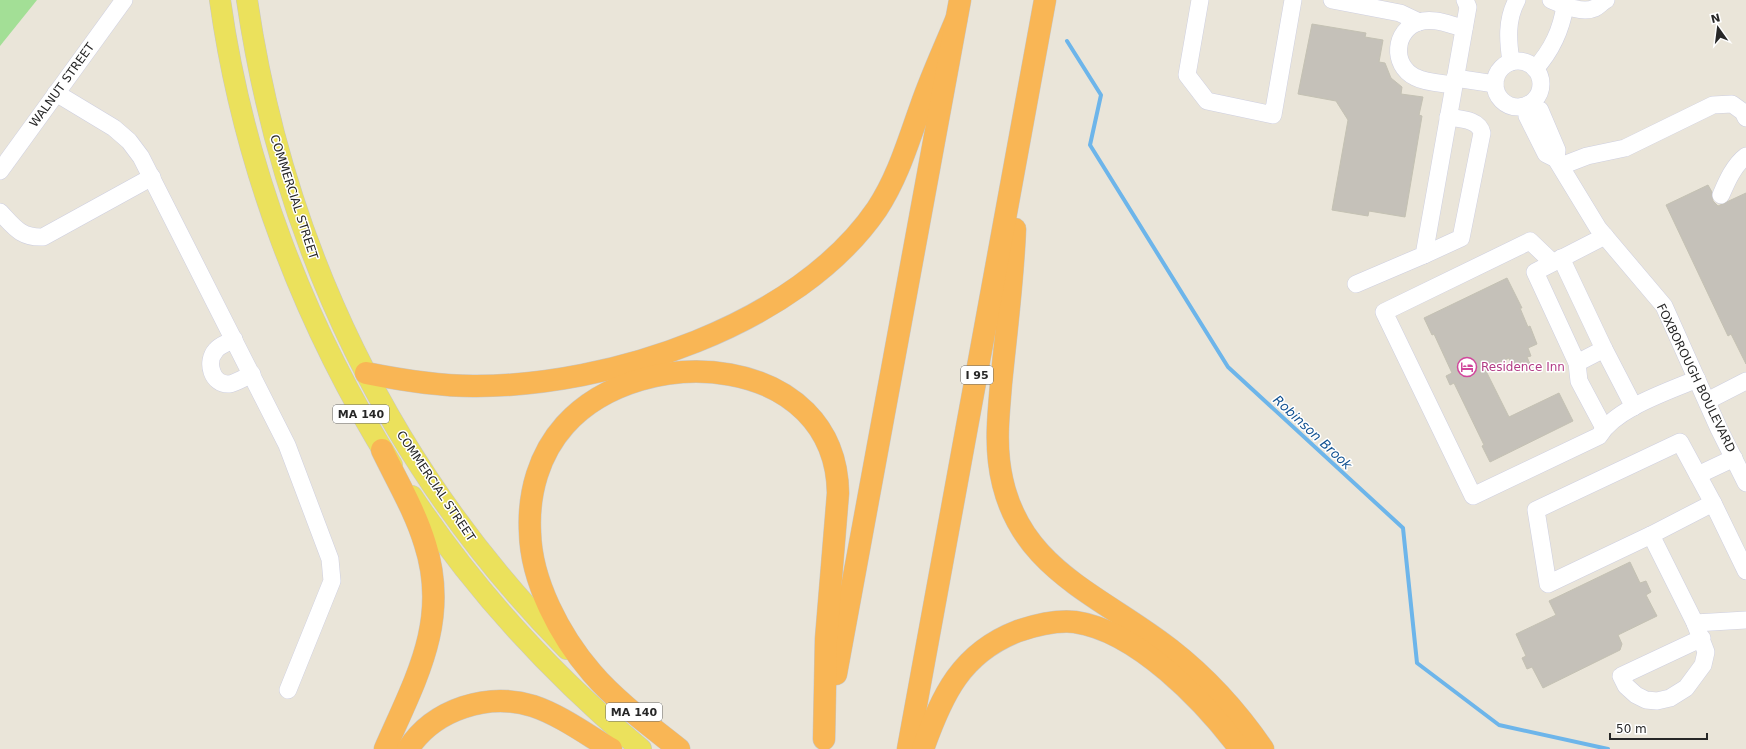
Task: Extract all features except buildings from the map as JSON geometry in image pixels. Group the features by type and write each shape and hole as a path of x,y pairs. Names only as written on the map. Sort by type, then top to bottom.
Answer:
{"highway":[{"name":"I 95","path":"908,749 1046,0"},
{"path":"366,373 442,385 469,386 514,384 559,379 615,368 670,351 719,331 766,306 802,284 832,261 851,242 876,210 891,185 902,162 921,106 958,10"},
{"path":"823,744 958,10"},
{"path":"1018,149 1014,258 1006,329 997,440 1000,468 1010,504 1026,535 1047,562 1063,576 1182,658 1232,708 1263,749"},
{"path":"592,673 552,613 539,583 534,562 530,535 530,503 537,472 546,451 560,431 579,412 602,396 629,384 658,376 689,372 718,373 747,379 782,393 808,414 823,434 835,463 838,493 826,639 823,744"},
{"path":"382,450 425,543 431,569 433,596 432,623 425,656 385,749"},
{"path":"923,749 944,696 956,677 970,660 989,646 1014,633 1040,625 1063,622 1082,624 1106,632 1133,646 1151,658 1192,693 1219,722 1240,749"},
{"name":"COMMERCIAL STREET","path":"592,673 627,706 679,749"},
{"path":"408,749 428,726 448,713 472,704 496,701 520,703 541,709 611,749"}],"main road":[{"name":"COMMERCIAL STREET","path":"220,0 244,121 264,190 296,280 325,345 347,388 382,450 435,530 499,610 576,691 641,749"},
{"name":"COMMERCIAL STREET","path":"247,0 257,62 267,108 292,199 323,282 366,373 413,455 467,532 527,606 592,673"}],"street":[{"name":"WALNUT STREET","path":"0,171 124,0"},
{"path":"1200,0 1187,75 1207,101 1274,115 1293,0"},
{"path":"1332,0 1400,13 1419,22"},
{"path":"1424,254 1468,7 1465,0"},
{"path":"1511,62 1508,30 1510,15 1517,0"},
{"path":"1535,69 1555,42 1562,21 1558,3 1582,10 1595,8 1606,0"},
{"path":"1464,28 1434,21 1419,22 1412,25 1401,37 1398,52 1403,67 1415,78 1495,84"},
{"path":"1511,62 1524,62 1535,69 1539,74 1541,87 1536,99 1530,106 1519,107 1507,104 1498,96 1495,84 1498,73 1506,65 1511,62"},
{"path":"56,93 114,128 129,141 141,157 152,176 287,445 330,560 332,570 332,580 288,690"},
{"path":"1558,163 1625,148 1713,105 1732,104 1743,112 1746,118"},
{"name":"FOXBOROUGH BOULEVARD","path":"1530,106 1527,116 1546,154 1558,163 1598,228 1664,306 1707,401 1739,463 1746,483"},
{"path":"1356,284 1461,238 1482,133 1481,128 1475,123 1448,117"},
{"path":"1721,195 1740,160 1746,156"},
{"path":"0,212 20,232 33,238 43,237 152,176"},
{"path":"1604,428 1579,381 1577,363 1534,272 1605,236"},
{"path":"1634,407 1557,260 1530,241 1384,312 1473,496 1599,436 1604,428 1614,419 1634,407 1697,378"},
{"path":"234,340 217,349 213,354 210,368 216,380 221,383 231,384 252,374"},
{"path":"1577,363 1604,349"},
{"path":"1707,401 1746,382"},
{"path":"1713,503 1651,535 1548,584 1536,510 1680,442 1713,503 1746,571"},
{"path":"1698,475 1739,463"},
{"path":"1651,535 1695,623 1702,638 1706,652 1703,665 1686,688 1670,698 1656,701 1646,700 1636,695 1626,686 1621,676 1702,638"},
{"path":"1695,623 1746,620"}],"green space":[{"path":"0,0 37,0 0,46"}],"waterway":[{"name":"Robinson Brook","path":"1067,41 1101,95 1090,145 1228,367 1403,528 1417,663 1499,725 1608,749"}],"place":[{"name":"Residence Inn","path":"1467,367"}]}
